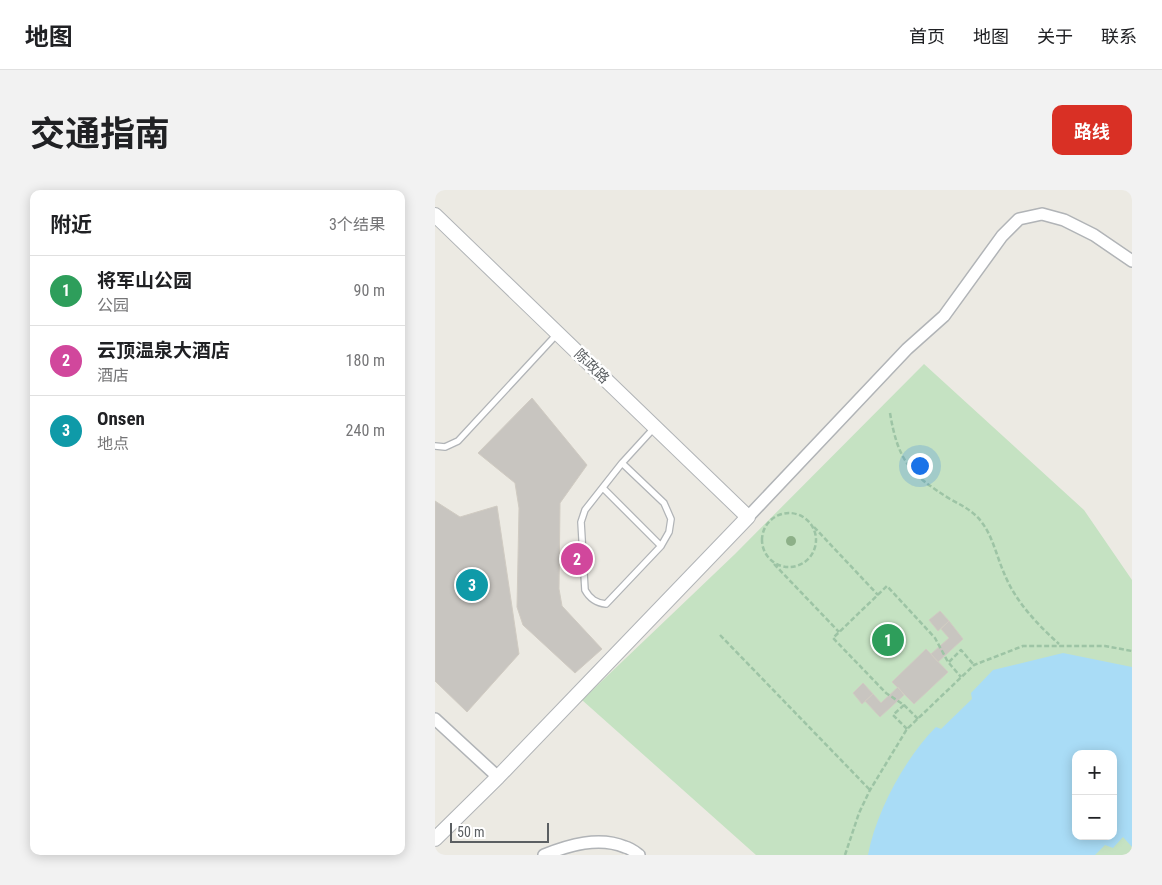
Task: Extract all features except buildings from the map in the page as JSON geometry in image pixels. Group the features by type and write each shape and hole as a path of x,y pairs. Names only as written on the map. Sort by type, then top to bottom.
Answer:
{"street":[{"path":"435,839 498,777 907,349 944,316 1002,236 1019,218 1042,214 1064,220 1094,235 1132,261"},
{"name":"陈政路","path":"435,215 656,426 748,517"},
{"path":"435,719 498,777"},
{"path":"544,855 584,842 605,842 625,846 639,855"}],"lane":[{"path":"435,446 445,447 457,440 558,333"},
{"path":"622,463 665,503 671,519 669,532 661,546 607,604 600,604 589,598 585,590 581,522 585,510 622,463 656,426"},
{"path":"603,488 661,546"}],"path":[{"path":"890,413 901,456 917,475 976,514 985,526 1004,575 1016,595 1036,623 1060,645"},
{"path":"770,559 785,567 802,564 814,551 816,543 812,526 798,515 790,513 773,519 763,534 765,552 770,559 839,632"},
{"path":"806,520 878,595"},
{"path":"918,719 904,705 886,693 833,638 839,632 887,586 935,638 948,662 961,677"},
{"path":"720,634 870,790"},
{"path":"845,855 859,813 870,790 907,729 973,665 1023,646 1105,646 1132,651"},
{"path":"948,662 961,650 973,665"},
{"path":"904,705 893,715 907,729"}],"green space":[{"path":"924,364 1084,510 1132,580 1132,855 756,855 582,700 735,554"}],"water":[{"path":"1063,653 1132,667 1132,847 1123,837 1113,848 1105,845 1095,855 868,855 878,821 893,786 913,754 936,727 941,729 972,699 971,693 993,670"}],"place":[{"name":"云顶温泉大酒店","path":"577,559"},
{"name":"Onsen","path":"472,585"},
{"name":"将军山公园","path":"888,640"}]}
